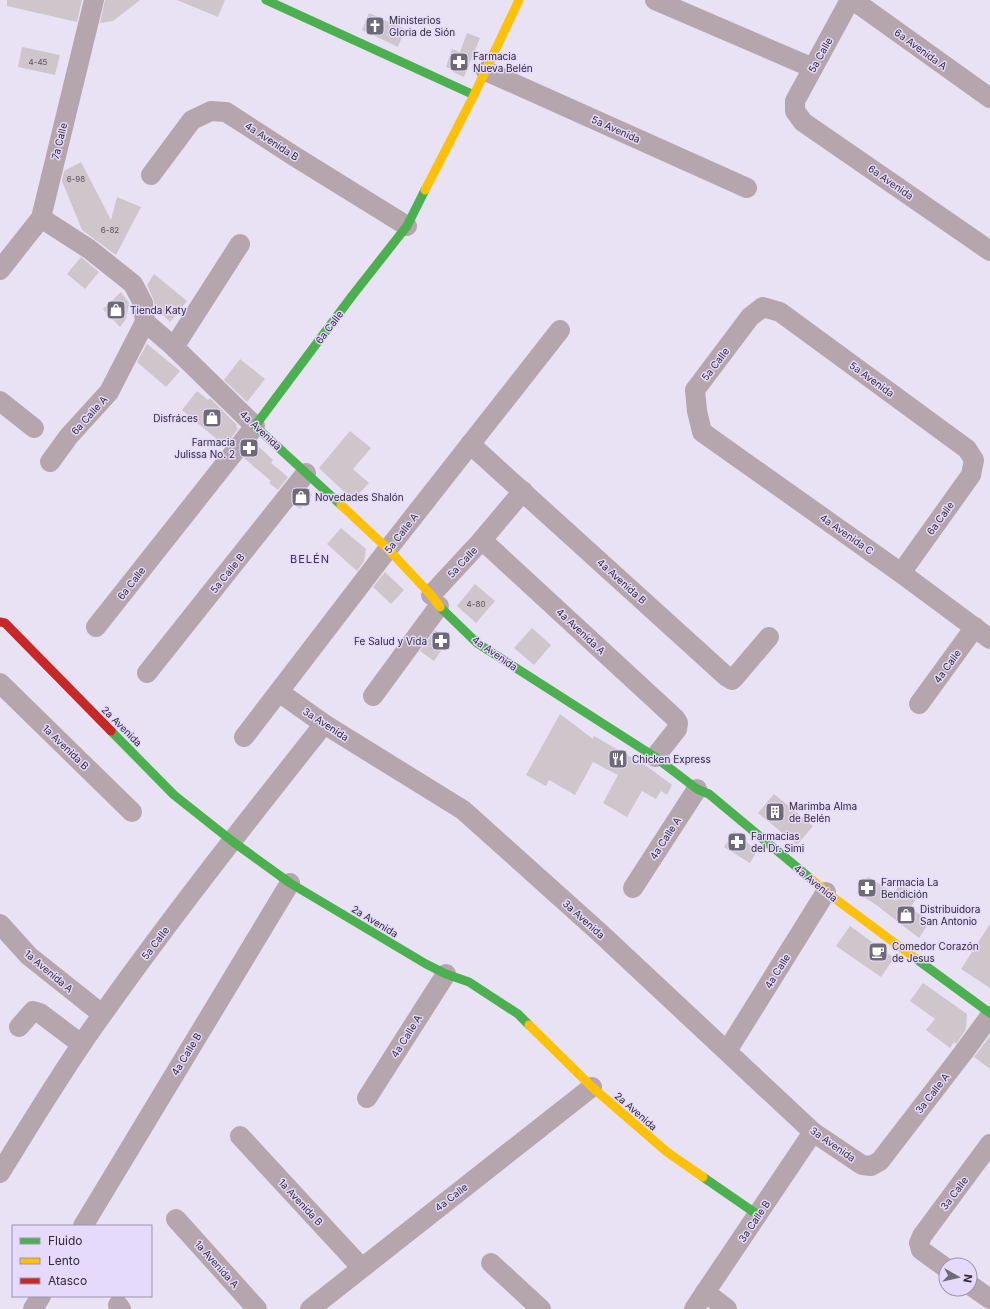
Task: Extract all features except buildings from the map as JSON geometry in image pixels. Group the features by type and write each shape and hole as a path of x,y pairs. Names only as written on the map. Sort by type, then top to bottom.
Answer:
{"street":[{"name":"7a Calle","path":"0,270 41,218 94,0"},
{"path":"266,0 474,96"},
{"name":"6a Calle","path":"96,627 255,426 352,296 407,226 474,96 519,0"},
{"path":"655,0 814,68"},
{"name":"5a Calle","path":"795,111 795,101 852,0"},
{"name":"6a Avenida A","path":"852,0 990,98"},
{"name":"5a Avenida","path":"486,71 747,188"},
{"name":"4a Avenida B","path":"151,175 192,120 211,111 226,112 407,226"},
{"name":"6a Avenida","path":"795,111 803,122 990,251"},
{"path":"41,218 89,249 132,284 143,303 144,322"},
{"path":"174,347 240,244"},
{"name":"5a Avenida","path":"763,307 780,312 967,449 974,460"},
{"name":"5a Calle","path":"702,432 697,411 695,390 750,317 763,307"},
{"name":"4a Avenida","path":"144,322 174,347 255,426 388,549 476,642 655,758 697,789 709,794 826,892 990,1014"},
{"name":"6a Calle A","path":"50,462 69,436 109,392 144,322"},
{"name":"5a Calle A","path":"244,737 388,549 560,330"},
{"path":"0,400 34,428"},
{"name":"4a Avenida C","path":"702,432 982,633"},
{"name":"4a Avenida B","path":"470,444 727,677 732,680 769,637"},
{"name":"6a Calle","path":"900,573 971,475 974,460"},
{"name":"5a Calle B","path":"147,673 306,473"},
{"name":"5a Calle","path":"372,696 435,600 523,491"},
{"name":"4a Avenida A","path":"482,540 675,718 678,723 677,728 655,758"},
{"name":"2a Avenida","path":"0,622 5,623 174,795 232,841 290,883 426,964 446,974 469,982 518,1014 592,1086 666,1152 758,1214"},
{"name":"4a Calle","path":"919,704 982,633"},
{"name":"1a Avenida B","path":"0,683 132,812"},
{"name":"3a Avenida","path":"279,692 324,724 463,810 599,932 813,1132 862,1165 871,1166"},
{"name":"5a Calle","path":"0,1173 81,1044 102,1014 232,841 324,724"},
{"name":"4a Calle A","path":"633,888 697,789"},
{"name":"4a Calle B","path":"84,1225 290,883"},
{"name":"4a Calle","path":"727,1051 826,892"},
{"name":"1a Avenida A","path":"0,924 29,956 102,1014"},
{"name":"4a Calle A","path":"367,1098 446,974"},
{"path":"19,1027 34,1011 40,1013 81,1044"},
{"name":"3a Calle A","path":"871,1166 880,1160 963,1053 990,1014"},
{"name":"4a Calle","path":"310,1309 361,1267 592,1086"},
{"name":"3a Calle B","path":"694,1309 813,1132"},
{"name":"1a Avenida B","path":"240,1136 361,1267"},
{"name":"3a Calle","path":"938,1262 921,1250 919,1243 922,1236 990,1144"},
{"name":"1a Avenida A","path":"176,1218 257,1309"},
{"path":"491,1263 541,1309"},
{"path":"978,1291 990,1299"},
{"path":"705,1292 728,1309"},
{"path":"33,1309 40,1297"}],"traffic: fast":[{"path":"266,0 474,95"},
{"path":"341,505 255,426 352,296 407,226 425,190"},
{"path":"440,607 477,643 655,757 697,789 709,794 811,879"},
{"path":"111,731 174,795 232,841 290,883 426,964 446,974 469,982 518,1014 529,1025"},
{"path":"915,958 990,1013"},
{"path":"703,1177 758,1215"}],"traffic: slow":[{"path":"425,190 474,95 519,0"},
{"path":"341,505 388,549 431,595 440,607"},
{"path":"811,879 826,892 915,958"},
{"path":"529,1025 592,1087 667,1152 703,1177"}],"traffic: jam":[{"path":"0,622 5,623 111,731"}],"place":[{"name":"Ministerios Gloria de Sión","path":"375,26"},
{"name":"Farmacia Nueva Belén","path":"459,62"},
{"name":"Tienda Katy","path":"116,310"},
{"name":"Disfráces","path":"212,418"},
{"name":"Farmacia Julissa No. 2","path":"249,448"},
{"name":"Novedades Shalón","path":"301,497"},
{"name":"Fe Salud y Vida","path":"441,641"},
{"name":"Chicken Express","path":"618,759"},
{"name":"Marimba Alma de Belén","path":"775,812"},
{"name":"Farmacias del Dr. Simi","path":"737,842"},
{"name":"Farmacia La Bendición","path":"867,888"},
{"name":"Distribuidora San Antonio","path":"906,915"},
{"name":"Comedor Corazón de Jesus","path":"878,952"}],"district":[{"name":"BELÉN","path":"310,559"}]}
